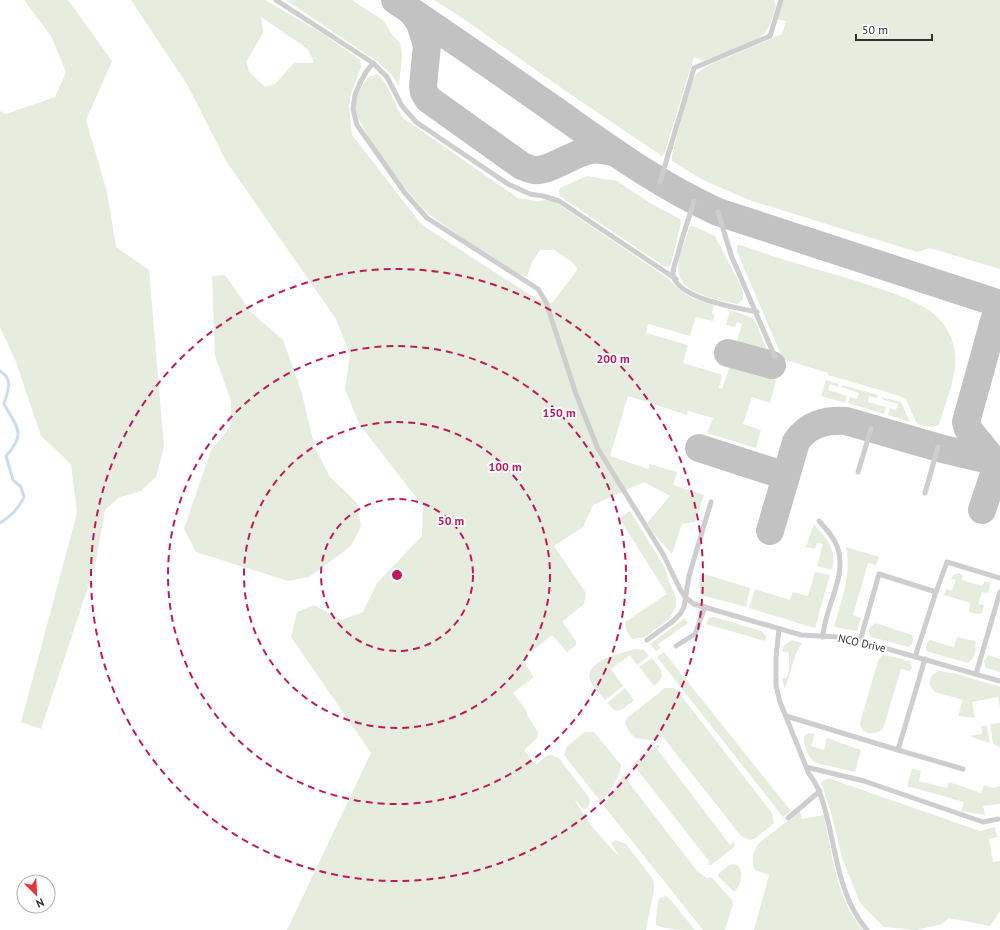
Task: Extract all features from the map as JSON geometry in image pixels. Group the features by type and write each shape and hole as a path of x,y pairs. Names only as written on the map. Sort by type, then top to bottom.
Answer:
{"lane":[{"path":"276,0 373,63 387,77 402,106 416,122 508,184 530,194 559,201 676,279"},
{"path":"660,182 694,68 770,36 781,0"},
{"path":"373,63 366,72 355,95 353,109 357,125 405,193 426,218 538,289 546,302 576,394 598,449 663,554 686,598"},
{"path":"694,201 673,273 678,284 687,292 698,298 756,312"},
{"path":"718,212 731,255 775,357"},
{"path":"858,472 871,429"},
{"path":"925,493 938,447"},
{"path":"648,640 680,614 686,598 689,576 711,502"},
{"path":"819,520 832,536 838,548 840,560 839,572 823,636"},
{"path":"915,656 947,562 1000,578"},
{"path":"860,641 879,574 936,592"},
{"path":"976,674 1000,592"},
{"name":"NCO Drive","path":"686,598 694,604 801,635 839,637 860,641 1000,681"},
{"path":"676,646 695,634 702,606"},
{"path":"779,629 776,657 776,686 806,767 820,791 844,890 853,910 867,930"},
{"path":"898,750 925,659"},
{"path":"786,716 963,770"},
{"path":"806,767 864,782 983,822 998,819"},
{"path":"788,818 820,791"}],"shaded area":[{"path":"24,0 68,0 112,61 86,120 107,192 116,247 149,270 164,447 156,477 141,491 118,498 105,510 95,566 41,729 21,722 77,513 71,464 41,436 16,362 0,327 0,111 6,114 55,97 66,72 51,36"},
{"path":"131,0 265,0 323,34 360,60 361,67 351,94 349,106 352,135 422,225 538,300 552,303 578,269 572,262 554,250 540,250 532,262 527,277 521,275 431,216 412,196 386,163 357,114 355,104 362,86 369,77 377,74 389,89 403,118 518,198 555,202 666,277 688,296 714,305 712,314 715,315 713,321 696,317 690,336 648,324 646,333 688,345 683,363 722,375 719,388 722,389 731,363 769,374 776,381 770,403 752,397 743,424 761,430 756,448 707,433 713,418 688,411 687,415 628,396 610,456 648,469 650,464 677,472 673,485 704,495 695,522 682,524 672,554 655,535 647,523 670,496 644,482 593,505 583,527 554,546 586,593 584,604 562,622 576,641 576,645 567,652 552,635 522,659 534,677 513,693 526,710 527,715 538,733 537,738 524,750 536,765 546,756 551,755 559,758 590,800 588,807 584,810 574,798 594,829 619,856 611,843 615,840 626,844 653,879 654,890 646,930 287,930 371,753 291,637 297,612 314,605 341,620 363,612 377,583 422,536 423,506 359,424 345,389 350,354 336,319 226,161 188,86","holes":["261,17 308,49 314,63 294,63 275,84 265,87 249,72 246,62 263,33"]},
{"path":"286,0 352,0 384,21 393,36 400,43 402,55 399,86 391,74 378,62"},
{"path":"434,0 774,0 776,6 770,25 764,34 756,40 704,61 694,57 665,151 662,156"},
{"path":"783,0 1000,0 1000,269 930,248 917,252 749,200 701,179 672,161 672,155 690,86 696,74 707,66 782,34 786,21 777,19"},
{"path":"587,176 617,181 650,203 680,219 681,223 671,264 669,266 667,267 662,265 560,196 560,188"},
{"path":"690,226 715,236 743,292 743,299 737,304 702,295 689,289 682,281 678,268 681,252"},
{"path":"737,245 888,291 913,301 935,315 944,325 953,342 955,355 954,373 939,425 931,427 917,424 906,400 900,396 828,375 828,373 783,359 737,252"},
{"path":"225,275 251,312 283,340 301,390 315,448 330,477 357,503 361,526 351,546 309,577 288,581 196,552 184,529 211,450 231,426 231,401 215,356 212,276"},
{"path":"730,310 754,319 767,350 767,354 736,344 742,324 737,322 735,327 726,325"},
{"path":"826,380 839,384 838,387 830,384 828,390 847,396 845,403 821,396"},
{"path":"842,385 878,395 877,398 869,396 868,402 886,407 884,414 848,403 850,397 857,399 859,393 841,387"},
{"path":"882,397 901,402 910,422 888,415 890,408 896,410 898,404 881,399"},
{"path":"630,511 665,568 676,597 675,609 668,620 645,637 632,639 626,630 625,622 667,594 619,518"},
{"path":"814,524 827,540 832,550 832,570 817,566 823,544 817,543 815,549 806,547"},
{"path":"846,547 879,557 876,565 868,563 853,615 861,618 857,631 834,627 847,578 848,568"},
{"path":"815,572 830,575 815,628 749,608 755,589 790,600 793,592 808,596"},
{"path":"701,573 750,588 746,607 701,595 699,583"},
{"path":"959,573 963,575 962,580 982,586 985,581 991,583 988,593 982,592 978,604 984,605 982,613 978,614 969,612 970,603 944,595 946,589 952,590 956,580 951,579 953,575"},
{"path":"714,617 761,631 766,636 765,641 706,624 709,618"},
{"path":"685,618 688,623 658,644 661,648 656,651 650,644"},
{"path":"876,623 912,635 912,644 909,647 871,637 869,632 870,629"},
{"path":"957,637 975,641 975,654 968,663 926,651 926,645 930,640 954,647"},
{"path":"792,640 802,643 796,653 785,689 782,679 787,677 789,670 789,653 782,651 784,645"},
{"path":"635,649 644,650 649,656 637,665 630,655 611,669 623,686 605,700 591,683 590,673 593,667 605,658"},
{"path":"664,652 791,811 783,817 657,657"},
{"path":"882,655 910,661 912,668 910,671 901,669 883,729 876,733 869,733 863,730 860,723 878,661"},
{"path":"988,655 1000,659 1000,672 986,668 984,661"},
{"path":"652,658 662,672 661,679 654,686 639,667"},
{"path":"939,671 953,673 1000,687 1000,708 998,697 972,702 975,718 958,716 963,700 935,692 930,686 931,677 934,673"},
{"path":"625,688 634,700 623,709 617,711 614,710 607,703"},
{"path":"665,688 676,689 772,813 774,823 756,838 750,840 741,836 663,737 650,740 635,738 628,730 625,723 627,718"},
{"path":"1000,723 1000,747 993,744 990,724"},
{"path":"981,726 987,726 990,743 970,736 982,734"},
{"path":"585,732 594,732 621,765 617,779 601,802 564,755 567,746"},
{"path":"808,733 815,734 811,746 824,750 827,738 861,750 855,772 813,761 808,755 804,743 804,736"},
{"path":"659,745 659,747 657,749 730,845 734,842 735,846 733,848 711,865 709,865 709,861 635,767 632,767 633,763"},
{"path":"912,769 921,771 919,781 947,788 949,782 981,793 984,785 992,788 1000,786 1000,804 983,806 985,815 961,811 964,802 907,786"},
{"path":"623,775 697,871 707,878 711,877 732,900 733,904 725,930 703,930 604,806"},
{"path":"828,778 980,831 995,827 997,837 989,839 993,862 1000,861 1000,911 990,926 949,918 942,924 916,930 884,927 860,903 842,858 831,812 821,782"},
{"path":"800,811 802,819 824,815 836,876 854,918 863,930 754,930 769,875 755,870 753,863 754,851 758,844"},
{"path":"734,864 740,869 741,877 739,886 734,892 718,876 718,874 729,865"},
{"path":"666,896 695,930 670,929 656,925 658,901 660,898"}],"waterway":[{"path":"0,371 7,378 9,386 4,404 18,430 16,442 6,456 13,480 21,487 24,497 14,512 0,523"}],"taxiway":[{"path":"395,0 593,137 674,190 718,212 1000,304"},
{"path":"413,13 420,23 427,45 423,86 424,92 428,99 522,166 532,170 540,170 594,149 616,153"},
{"path":"999,462 994,461 968,429 966,422 994,321 1000,313"},
{"path":"728,353 772,365"},
{"path":"770,531 796,442 806,431 824,422 846,421 943,449 994,461"},
{"path":"699,448 786,476"},
{"path":"982,510 998,462"}]}
